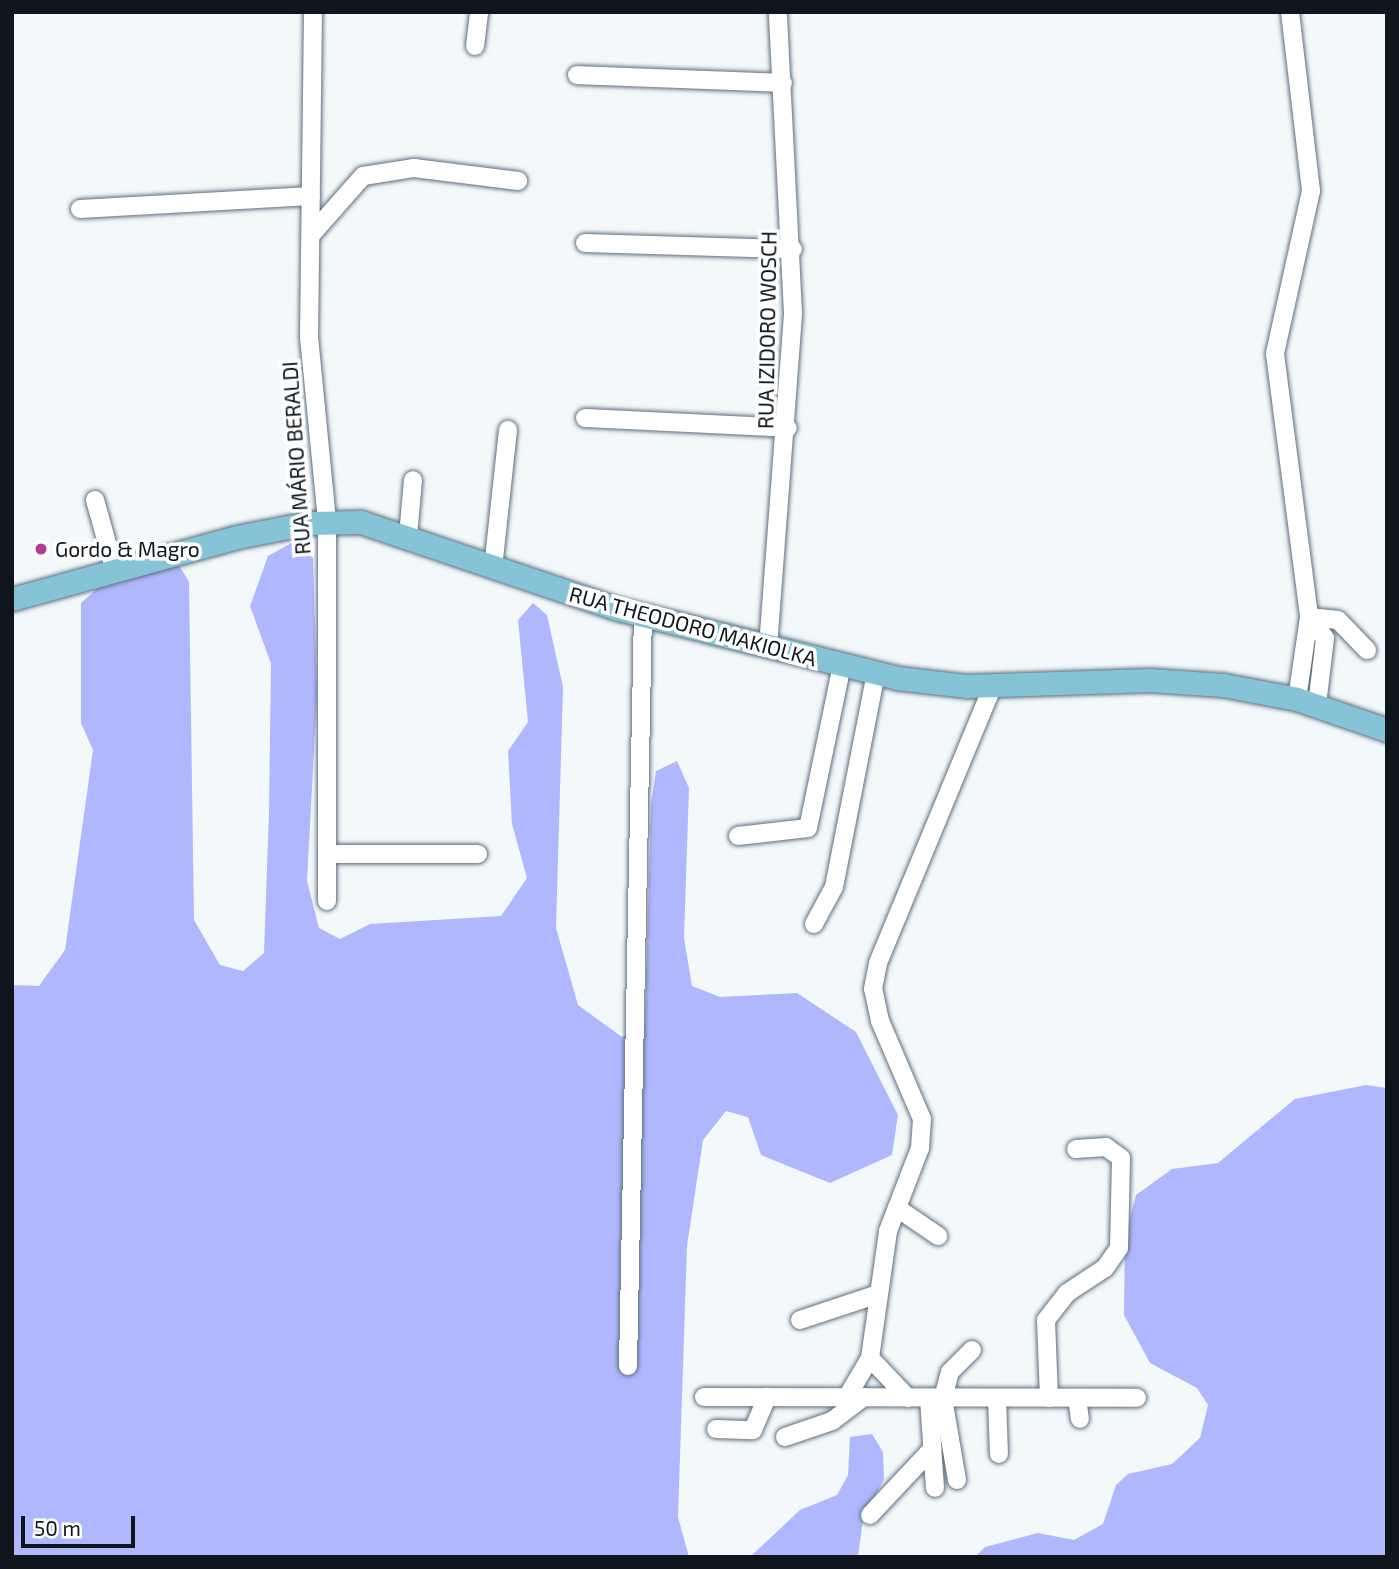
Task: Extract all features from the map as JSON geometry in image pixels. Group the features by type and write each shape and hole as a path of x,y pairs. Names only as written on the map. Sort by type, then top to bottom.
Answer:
{"main road":[{"name":"RUA THEODORO MAKIOLKA","path":"12,599 114,568 327,521 408,536 493,568 643,615 876,673 993,685 1184,681 1307,702 1387,730"}],"street":[{"name":"RUA MÁRIO BERALDI","path":"313,12 309,337 327,521 327,901"},
{"path":"475,46 479,12"},
{"name":"RUA IZIDORO WOSCH","path":"768,647 788,428 793,249 778,12"},
{"path":"1290,12 1311,191 1275,354 1309,617 1325,638 1307,702"},
{"path":"577,75 783,83"},
{"path":"311,235 363,176 414,168 518,181"},
{"path":"80,209 311,196"},
{"path":"584,243 793,249"},
{"path":"586,418 788,428"},
{"path":"493,568 508,430"},
{"path":"408,536 413,480"},
{"path":"95,500 114,568"},
{"path":"628,1366 643,615"},
{"path":"1309,617 1338,620 1367,650"},
{"path":"738,836 808,828 842,665"},
{"path":"814,923 834,887 876,673"},
{"path":"785,1437 832,1421 855,1397 870,1358 878,1294 897,1208 920,1148 922,1119 880,1021 873,989 878,963 993,685"},
{"path":"327,854 478,854"},
{"path":"1049,1398 1046,1320 1067,1293 1105,1268 1119,1248 1121,1158 1106,1147 1076,1149"},
{"path":"897,1208 938,1236"},
{"path":"800,1320 878,1294"},
{"path":"934,1488 932,1450 936,1398 950,1372 972,1350"},
{"path":"870,1358 908,1398"},
{"path":"704,1397 1137,1398"},
{"path":"716,1429 753,1430 767,1397"},
{"path":"936,1398 957,1480"},
{"path":"998,1398 999,1454"},
{"path":"1077,1398 1080,1419"},
{"path":"870,1515 932,1450"}],"shaded area":[{"path":"295,541 313,558 317,694 307,881 319,928 340,939 370,924 501,916 527,878 512,824 508,751 528,722 518,620 533,603 547,615 563,687 556,928 578,1005 622,1037 645,1025 651,804 656,771 677,761 689,788 684,938 692,986 720,997 797,993 856,1032 898,1115 892,1155 830,1183 761,1155 748,1117 726,1111 703,1140 687,1246 678,1517 689,1557 12,1557 12,985 39,986 65,950 93,750 81,723 81,603 101,585 179,565 189,582 194,920 220,965 243,971 264,953 269,811 271,664 250,606 268,556"},
{"path":"1366,1085 1387,1088 1387,1557 975,1557 985,1547 1038,1533 1074,1540 1103,1524 1116,1485 1128,1474 1172,1464 1200,1438 1208,1405 1197,1388 1150,1363 1124,1315 1125,1236 1136,1195 1172,1169 1218,1163 1295,1099"},
{"path":"872,1434 883,1452 884,1479 863,1519 858,1557 750,1557 800,1510 837,1495 848,1475 850,1437"}],"place":[{"name":"Gordo & Magro","path":"41,549"}]}
